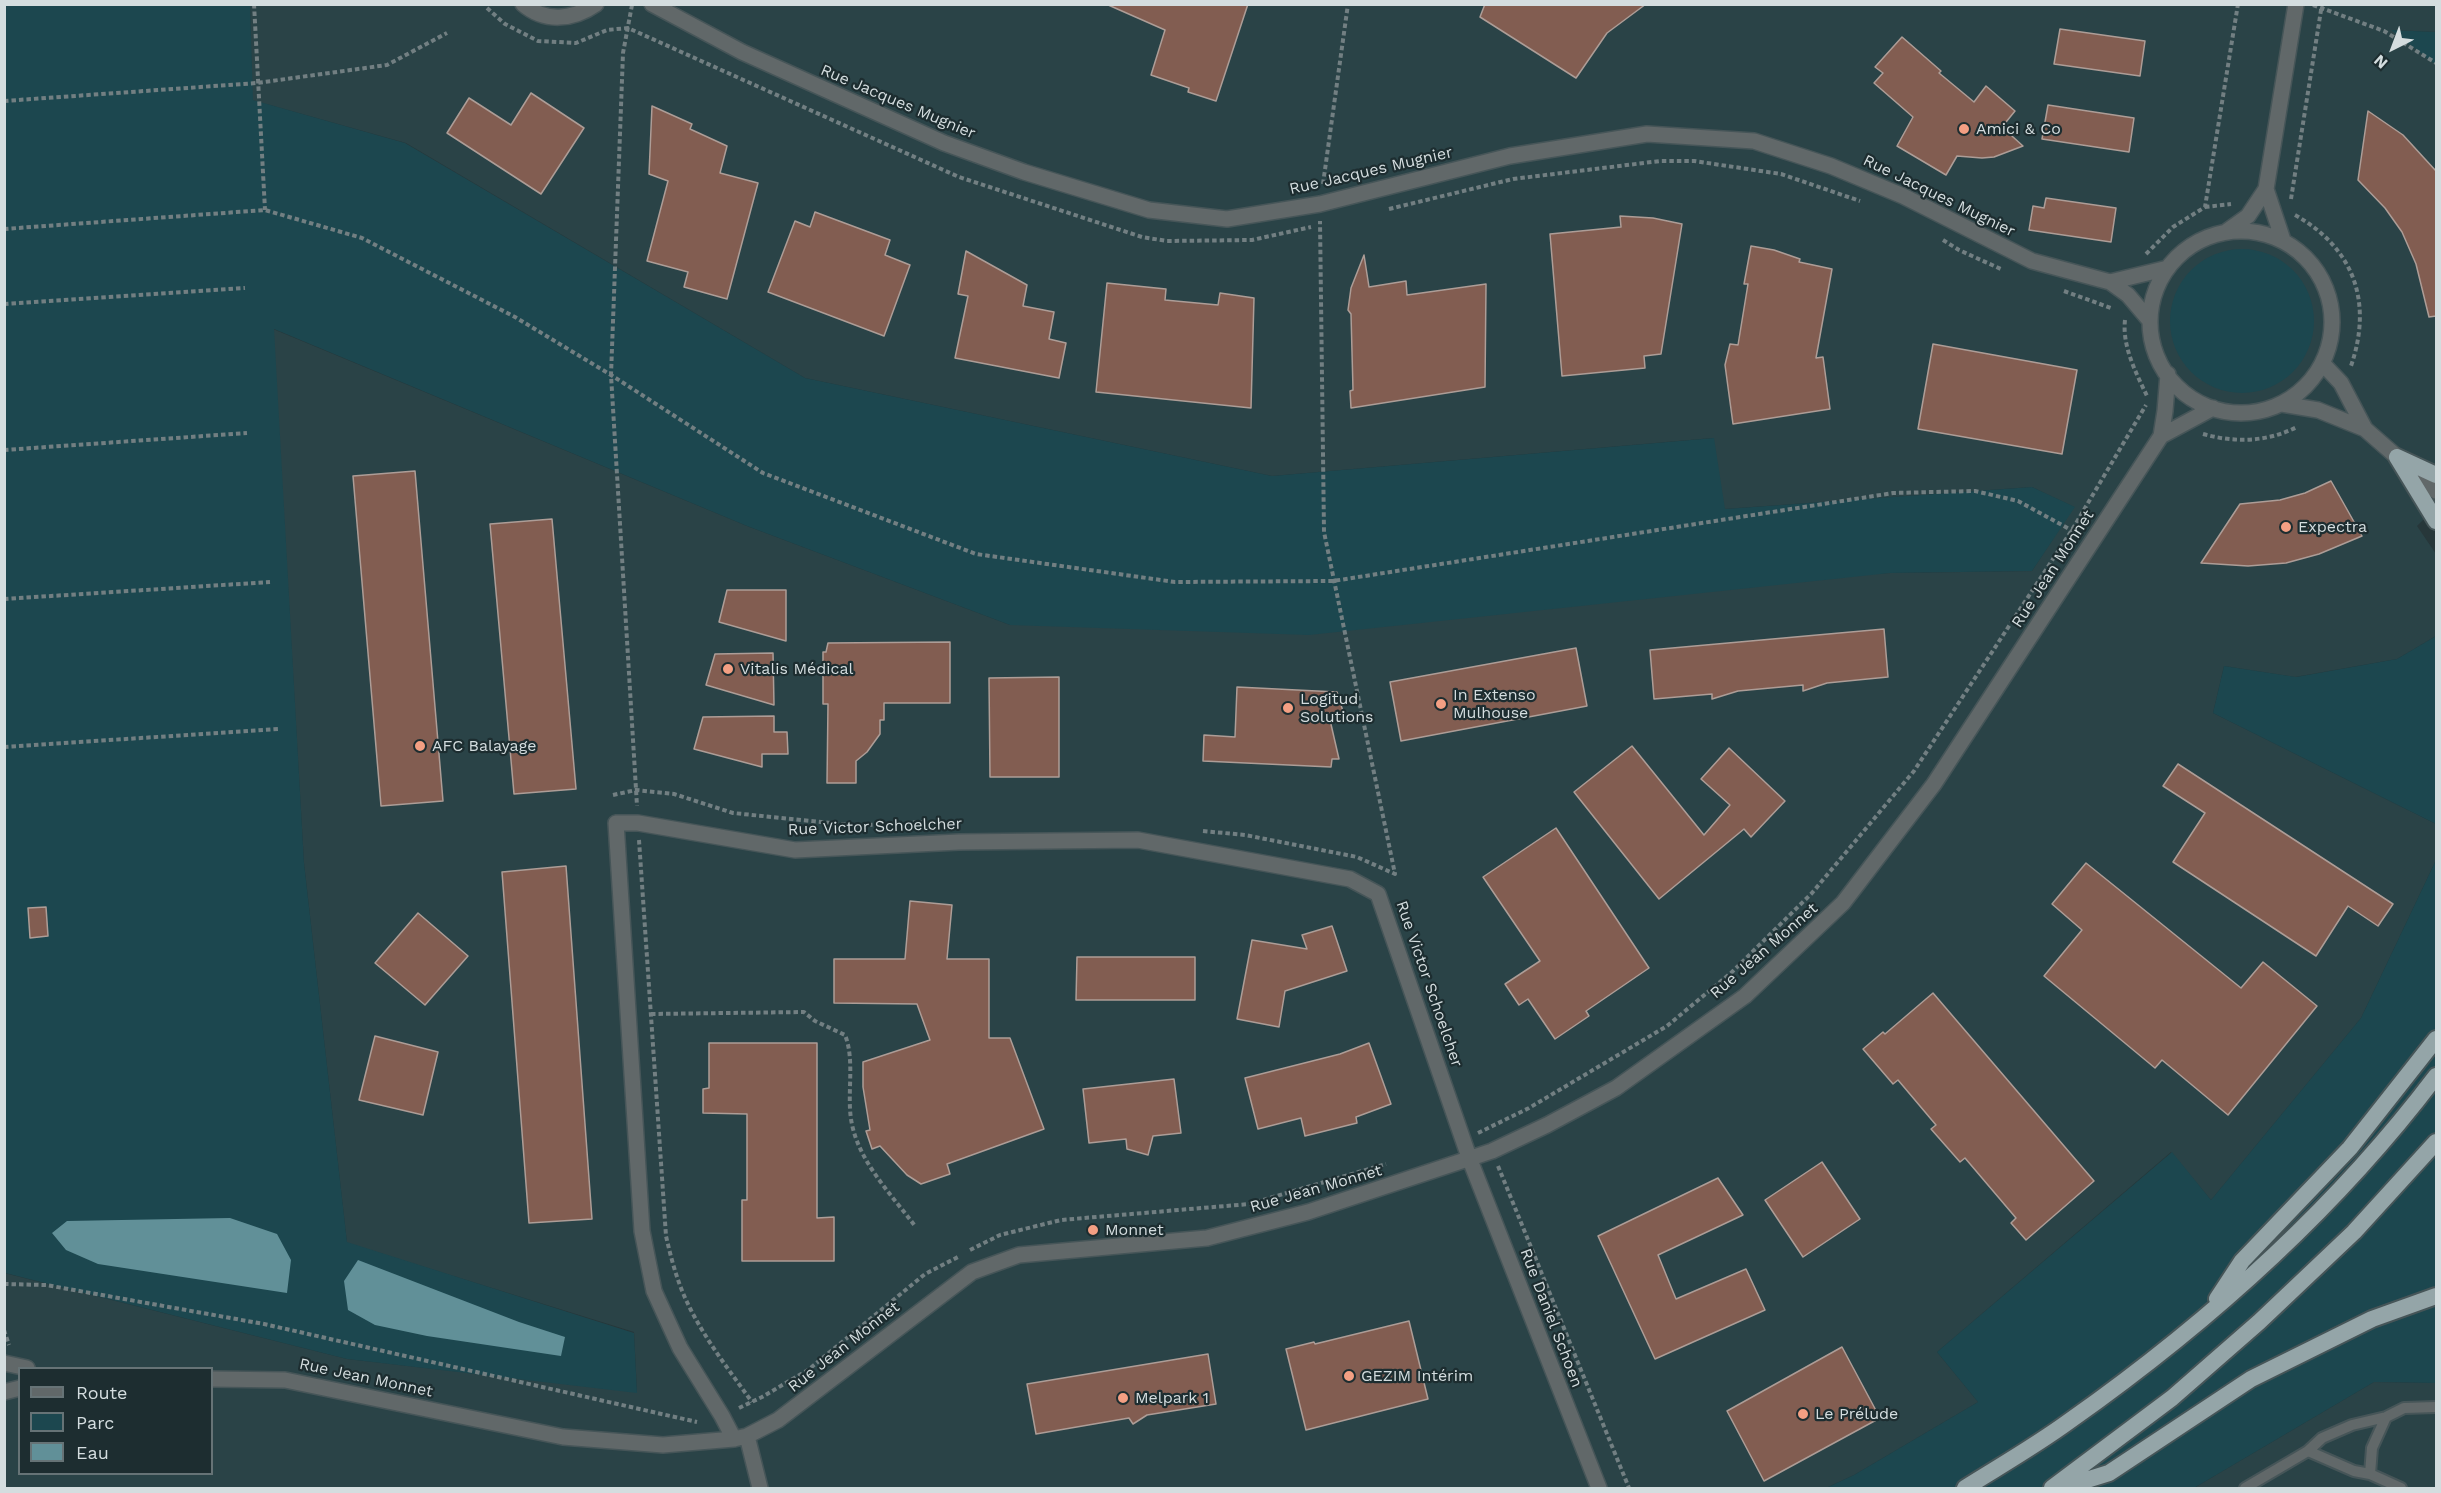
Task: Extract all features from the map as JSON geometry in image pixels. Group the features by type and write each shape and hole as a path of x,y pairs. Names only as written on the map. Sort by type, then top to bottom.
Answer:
{"highway":[{"path":"2397,457 2436,475"},
{"path":"2397,457 2436,521"},
{"path":"2202,1320 2242,1261 2350,1148 2436,1039"},
{"path":"1965,1488 2067,1423 2202,1320 2275,1255 2330,1201 2406,1115 2436,1076"},
{"path":"2052,1488 2172,1398 2259,1322 2354,1232 2436,1142"},
{"path":"2060,1488 2109,1473 2251,1379 2372,1319 2436,1296"}],"street":[{"path":"523,4 544,16 564,18 584,13 596,4"},
{"name":"Rue Jacques Mugnier","path":"652,4 742,52 944,143 1024,172 1149,210 1227,219 1320,204 1510,156 1647,134 1754,141 1831,166 1903,196 2032,261 2110,282 2128,295 2150,321"},
{"path":"2227,231 2256,231 2283,240 2306,257 2323,280 2332,308 2332,336 2323,364 2306,387 2283,404 2255,412 2226,412 2213,408 2199,403 2176,386 2159,363 2150,335 2150,307 2159,279 2176,256 2200,240 2227,231 2248,216 2266,189 2296,4"},
{"path":"2266,189 2283,240"},
{"name":"Rue Jacques Mugnier","path":"2110,282 2168,268"},
{"path":"2323,364 2341,383 2365,429"},
{"name":"Rue Jean Monnet","path":"2161,436 2168,374"},
{"path":"2283,404 2318,410 2365,429 2436,491"},
{"name":"Rue Jean Monnet","path":"213,1379 285,1380 563,1437 663,1445 741,1438 778,1420 972,1272 1019,1255 1207,1238 1308,1212 1470,1160 1547,1125 1616,1088 1745,996 1832,916 1934,784 2161,436 2213,408"},
{"path":"638,823 616,823 642,1231 654,1291 680,1348 722,1416 741,1438 760,1488"},
{"name":"Rue Victor Schoelcher","path":"638,823 795,850 958,842 1138,840 1350,879 1378,894 1470,1160"},
{"name":"Rue Daniel Schoen","path":"1470,1160 1599,1488"},
{"path":"4,1363 22,1367"}],"lane":[{"path":"2244,1488 2308,1451 2322,1438 2352,1425 2386,1417 2404,1408 2436,1407"},
{"path":"2370,1474 2372,1448 2386,1417"},
{"path":"2308,1451 2401,1488"}],"path":[{"path":"255,4 257,83 265,210"},
{"path":"632,4 623,53 611,375 666,1236 674,1268 686,1300 700,1326 752,1402"},
{"path":"1322,187 1348,4"},
{"path":"2134,276 2142,257 2173,227 2205,207 2238,4"},
{"path":"2309,4 2322,6 2384,31 2436,63"},
{"path":"2290,200 2322,6"},
{"path":"487,8 505,24 538,41 576,44 608,30 628,28 959,177 1142,237 1167,241 1252,240 1331,222"},
{"path":"4,101 257,83 387,65 447,33"},
{"path":"1388,209 1513,179 1660,161 1694,161 1781,174 1864,202"},
{"path":"4,229 265,210 362,238 515,317 611,375 763,473 976,554 1175,582 1333,581 1893,493 1975,491 2018,501 2091,543"},
{"path":"2289,212 2313,225 2333,243 2348,265 2358,290 2361,317 2359,344 2350,369 2341,383"},
{"path":"1198,830 1245,835 1357,857 1395,874 1324,532 1320,214"},
{"path":"1942,239 1959,250 2006,271"},
{"path":"4,304 246,288"},
{"path":"2056,289 2126,313"},
{"path":"1464,1140 1528,1108 1667,1026 1732,972 1812,892 1914,771 2072,530 2137,423 2149,399 2132,364 2124,327 2128,295"},
{"path":"2182,423 2194,432 2224,440 2252,440 2280,435 2306,423 2318,410"},
{"path":"4,450 247,433"},
{"path":"4,600 270,582"},
{"path":"4,747 278,729"},
{"path":"613,795 636,790 674,794 733,813 860,826 931,822"},
{"path":"651,1014 804,1012 815,1021 845,1035 849,1047 851,1120 860,1149 915,1226"},
{"path":"1492,1151 1629,1488"},
{"path":"4,1284 46,1286 264,1324 697,1422 722,1416"}],"shaded area":[{"path":"250,5 2436,5 2436,32 2392,30 2436,65 2436,507 2417,526 2436,554 2436,636 2397,659 2295,677 2224,666 2213,713 2436,824 2436,860 2361,1018 2211,1200 2171,1152 1937,1352 1978,1402 1854,1475 1826,1488 5,1488 4,1273 347,1359 637,1392 634,1332 347,1243 304,863 273,329 747,526 1010,625 1890,573 2032,571 2074,507 2032,487 1724,509 1713,438 1272,476 805,378 406,143 252,100"},
{"path":"2374,1382 2436,1383 2436,1488 2194,1488"}],"green space":[{"path":"4,5 250,5 253,100 405,143 805,378 1272,476 1714,438 1725,509 2032,487 2075,507 2032,571 1890,573 1309,635 1010,625 747,526 274,329 304,863 347,1242 634,1333 637,1393 347,1359 5,1273"},
{"path":"2391,30 2436,32 2436,65"},
{"path":"2242,249 2269,255 2282,261 2293,270 2302,281 2308,294 2314,321 2308,348 2302,361 2293,372 2282,381 2269,387 2242,393 2215,387 2202,381 2191,372 2182,361 2176,348 2170,321 2176,294 2182,281 2191,270 2202,261 2215,255"},
{"path":"2436,636 2436,824 2213,713 2224,666 2296,677 2397,659"},
{"path":"2436,860 2436,1383 2374,1382 2194,1488 1826,1488 1854,1475 1978,1402 1937,1352 2172,1152 2211,1200 2361,1018"}],"water":[{"path":"230,1218 277,1234 291,1260 287,1293 98,1264 66,1250 52,1233 67,1221"},
{"path":"358,1260 519,1322 565,1337 561,1356 427,1336 375,1325 348,1310 344,1281"}],"building":[{"path":"1106,4 1248,4 1216,101 1188,92 1189,88 1151,75 1165,30"},
{"path":"1485,4 1646,4 1607,33 1576,78 1480,17"},
{"path":"2060,29 2145,41 2140,76 2054,64"},
{"path":"1902,37 1941,71 1939,73 1974,102 1986,86 2015,111 2002,127 2023,146 1994,157 1957,156 1946,175 1897,146 1913,117 1874,83 1883,73 1875,67"},
{"path":"531,93 584,128 541,194 447,133 469,98 511,125"},
{"path":"2048,105 2134,118 2129,152 2042,139"},
{"path":"652,106 692,124 690,129 727,146 720,173 758,183 727,299 684,287 688,272 647,261 668,181 649,174"},
{"path":"2368,111 2403,135 2436,171 2436,316 2429,317 2416,264 2402,232 2385,208 2358,180"},
{"path":"2046,198 2116,208 2111,242 2029,230 2033,206 2044,208"},
{"path":"815,212 890,240 885,255 910,265 884,336 768,292 795,221 810,227"},
{"path":"1620,216 1653,218 1682,224 1661,354 1644,356 1645,368 1562,376 1550,234 1621,227"},
{"path":"1751,246 1774,250 1800,259 1799,262 1832,269 1816,358 1823,357 1830,409 1733,424 1725,365 1730,344 1738,345 1748,284 1744,284"},
{"path":"966,251 1027,285 1023,306 1054,312 1049,339 1066,343 1059,378 955,358 968,296 958,294"},
{"path":"1364,255 1369,287 1406,281 1407,295 1486,284 1485,387 1351,408 1350,391 1353,390 1351,314 1348,310 1351,288"},
{"path":"1107,283 1166,289 1165,300 1218,305 1220,293 1254,298 1251,408 1096,392"},
{"path":"1933,344 2077,370 2062,454 1918,429"},
{"path":"415,471 443,801 381,806 353,476"},
{"path":"2331,481 2362,536 2319,554 2286,563 2248,566 2201,563 2240,504 2280,500 2305,493"},
{"path":"552,519 576,789 514,794 490,524"},
{"path":"727,590 786,590 786,641 719,622"},
{"path":"1884,629 1888,677 1827,683 1803,691 1803,685 1738,691 1712,699 1712,694 1654,699 1650,650"},
{"path":"950,642 950,703 884,703 884,720 880,720 880,734 867,752 856,761 856,783 827,783 828,704 823,704 823,652 826,652 828,643"},
{"path":"1576,648 1587,706 1401,741 1390,682"},
{"path":"773,653 774,705 706,685 715,654"},
{"path":"1059,677 1059,777 990,777 989,678"},
{"path":"1237,687 1337,692 1346,721 1330,720 1339,759 1332,759 1331,767 1203,761 1204,735 1235,737"},
{"path":"774,716 774,732 787,732 788,754 762,754 762,767 694,749 703,717"},
{"path":"1632,746 1704,835 1730,805 1701,779 1729,748 1785,801 1751,837 1744,829 1659,899 1574,792"},
{"path":"2178,764 2393,904 2378,926 2348,906 2316,956 2173,862 2205,813 2163,786"},
{"path":"1556,828 1649,968 1586,1011 1589,1016 1555,1039 1528,999 1519,1005 1505,984 1540,961 1483,877"},
{"path":"2086,863 2241,988 2263,962 2317,1006 2228,1115 2162,1060 2155,1068 2044,976 2082,930 2052,904"},
{"path":"566,866 592,1219 529,1223 502,872"},
{"path":"910,901 952,905 947,959 989,959 989,1038 1010,1038 1044,1129 947,1164 950,1174 921,1184 907,1175 880,1146 872,1149 866,1131 870,1130 863,1087 863,1062 930,1040 917,1004 834,1003 834,959 905,959"},
{"path":"46,907 48,936 30,938 28,908"},
{"path":"418,913 468,956 425,1005 375,963"},
{"path":"1332,926 1347,971 1285,991 1279,1027 1237,1019 1252,940 1307,949 1302,935"},
{"path":"1077,957 1195,957 1195,1000 1076,1000"},
{"path":"1933,993 2094,1181 2026,1240 2011,1223 2016,1218 1965,1158 1960,1162 1931,1129 1936,1125 1898,1080 1893,1084 1863,1049 1883,1032 1885,1034"},
{"path":"375,1036 438,1052 423,1115 359,1100"},
{"path":"709,1043 817,1043 817,1218 834,1217 834,1261 742,1261 742,1200 747,1200 747,1114 703,1113 703,1089 709,1088"},
{"path":"1369,1043 1391,1104 1356,1117 1357,1123 1305,1136 1301,1118 1258,1129 1245,1078 1340,1054"},
{"path":"1174,1079 1181,1133 1153,1136 1148,1155 1127,1149 1126,1139 1089,1143 1083,1089"},
{"path":"1822,1162 1860,1219 1803,1257 1765,1200"},
{"path":"1718,1178 1743,1215 1658,1255 1676,1299 1746,1269 1765,1310 1655,1359 1598,1236"},
{"path":"1409,1321 1428,1399 1306,1430 1286,1349"},
{"name":"Le Prélude","path":"1842,1347 1880,1418 1764,1481 1727,1411"},
{"name":"Melpark 1","path":"1208,1354 1216,1404 1147,1415 1133,1424 1129,1418 1036,1434 1027,1384"}],"place":[{"name":"Amici & Co","path":"1964,129"},
{"name":"Expectra","path":"2286,527"},
{"name":"Vitalis Médical","path":"728,669"},
{"name":"In Extenso Mulhouse","path":"1441,704"},
{"name":"Logitud Solutions","path":"1288,708"},
{"name":"AFC Balayage","path":"420,746"},
{"name":"Monnet","path":"1093,1230"},
{"name":"GEZIM Intérim","path":"1349,1376"},
{"name":"Melpark 1","path":"1123,1398"},
{"name":"Le Prélude","path":"1803,1414"}]}
